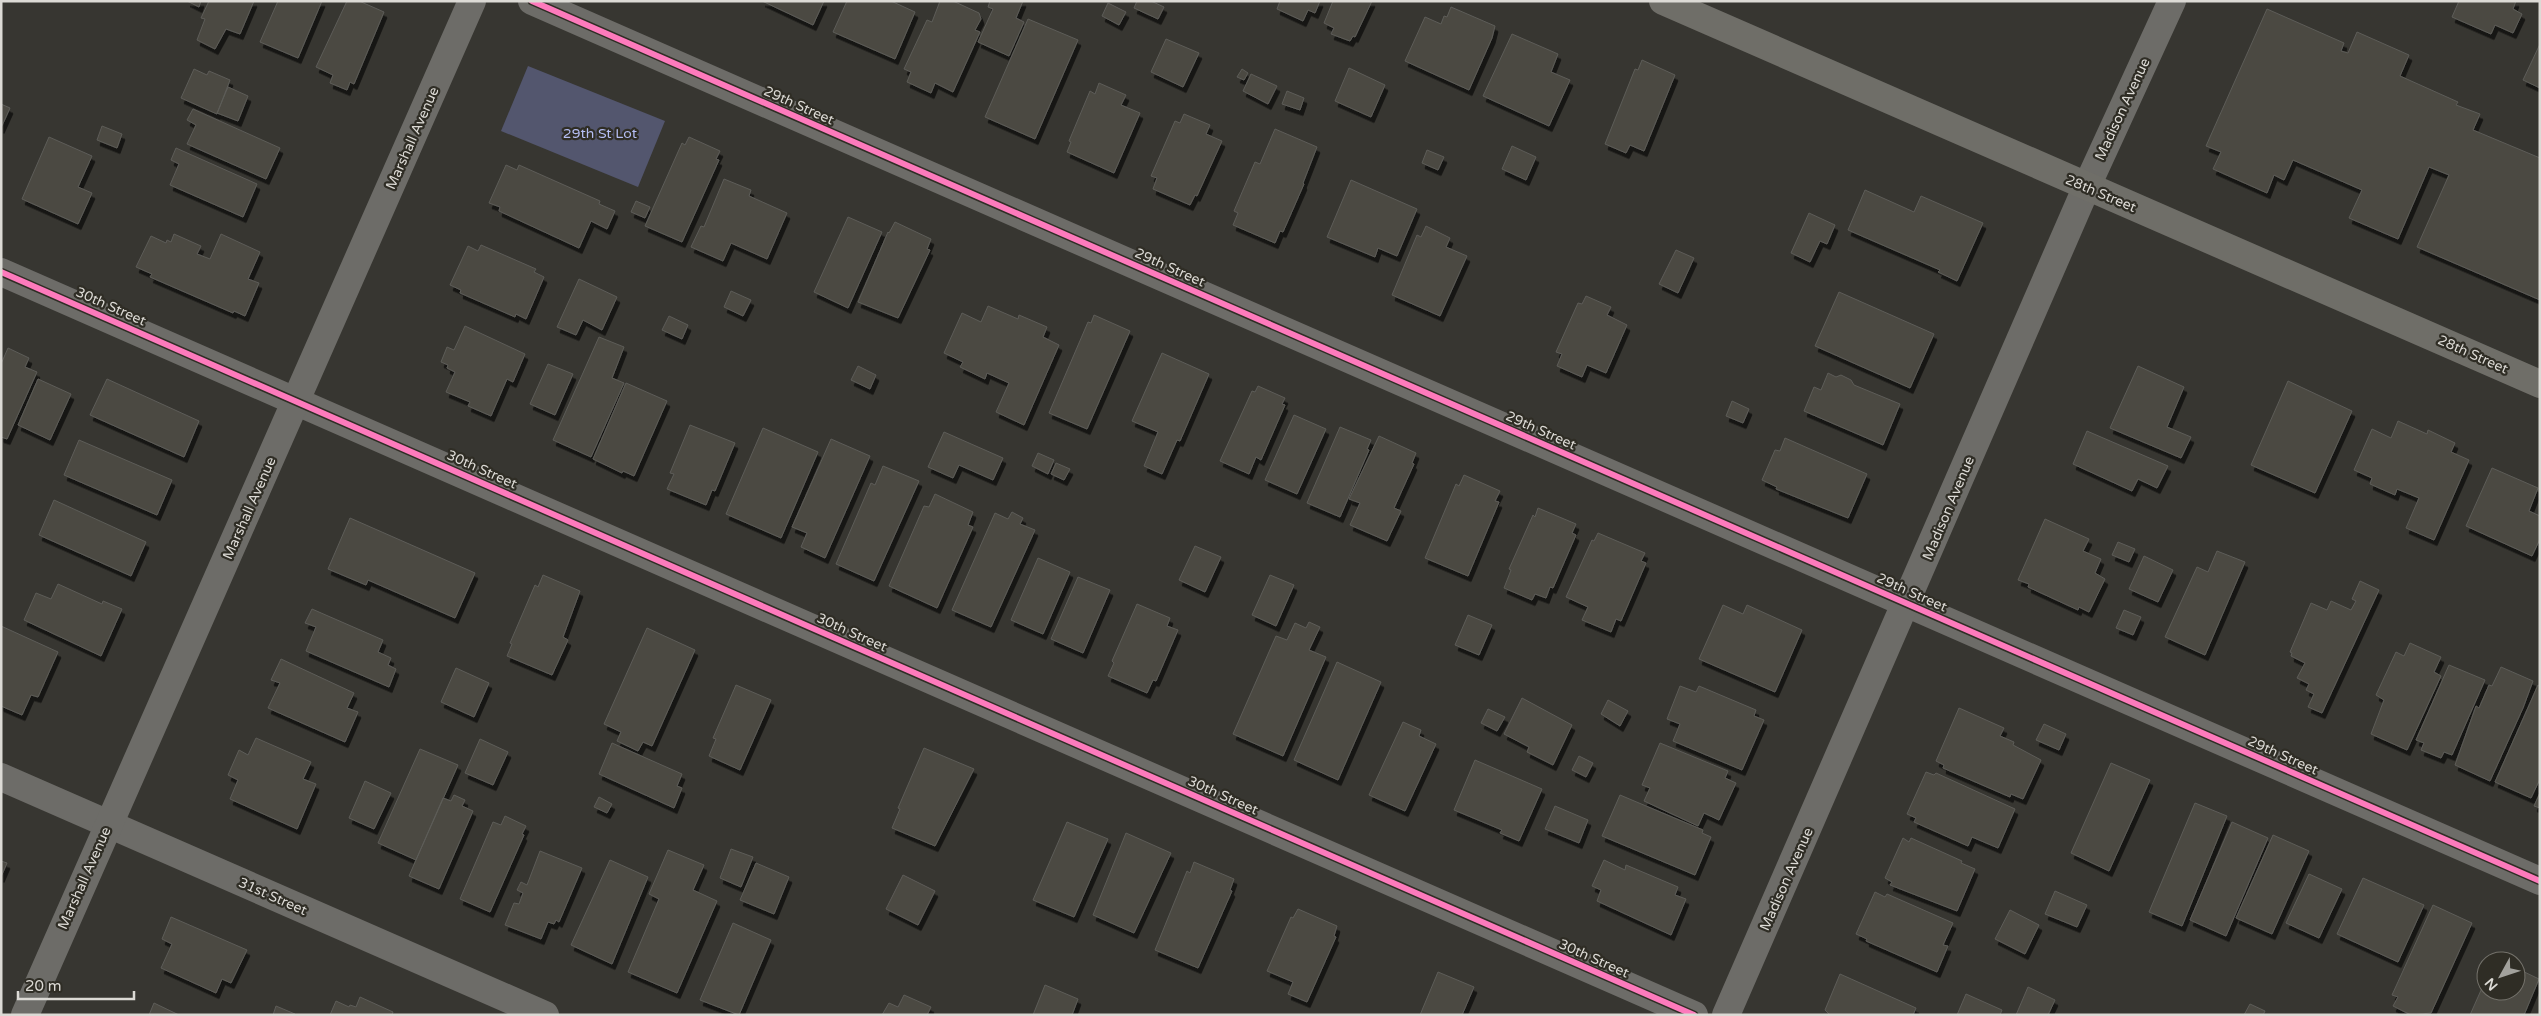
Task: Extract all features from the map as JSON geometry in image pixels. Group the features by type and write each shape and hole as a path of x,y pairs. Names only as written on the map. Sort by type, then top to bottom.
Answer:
{"main road":[{"name":"28th Street","path":"1663,1 2540,384"}],"street":[{"name":"Marshall Avenue","path":"25,1015 472,1"},
{"name":"29th Street","path":"532,1 2540,882"},
{"name":"Madison Avenue","path":"1726,1015 1907,604 2086,186 2172,1"},
{"name":"30th Street","path":"1,272 1694,1015"},
{"name":"31st Street","path":"1,777 545,1015"}],"green space":[{"name":"29th St Lot","path":"528,66 665,121 638,187 501,131"}],"building":[{"path":"187,1 201,1 199,7"},
{"path":"209,1 254,1 240,34 226,29 215,49 197,40 205,19 201,18"},
{"path":"278,1 322,1 298,58 260,42"},
{"path":"347,1 359,1 384,12 354,84 350,82 347,90 330,83 333,75 316,67"},
{"path":"762,1 824,1 813,25"},
{"path":"847,1 891,1 915,12 895,59 833,32"},
{"path":"940,1 953,1 979,13 981,19 975,30 980,32 953,92 935,83 931,93 907,82 911,72 904,69 927,20 932,22"},
{"path":"990,1 1023,1 1016,18 1024,22 1009,56 978,42 993,9 988,7"},
{"path":"1137,1 1151,1 1164,7 1158,19 1134,8"},
{"path":"1280,1 1320,1 1315,13 1308,10 1303,21 1277,9"},
{"path":"1333,1 1372,1 1355,37 1353,36 1350,41 1331,34 1334,28 1324,23"},
{"path":"2459,1 2516,1 2513,9 2522,14 2513,33 2495,25 2491,34 2452,17"},
{"path":"1108,3 1126,12 1119,25 1102,16"},
{"path":"1451,7 1495,26 1492,38 1469,90 1405,61 1425,17 1441,24 1444,16 1447,17"},
{"path":"2267,9 2344,43 2341,51 2348,53 2357,32 2409,55 2400,76 2458,102 2456,105 2480,114 2473,130 2540,158 2540,300 2417,247 2449,175 2429,167 2398,239 2349,218 2362,190 2293,160 2284,180 2274,175 2267,193 2213,169 2221,152 2206,146"},
{"path":"1028,19 1078,40 1035,139 985,117"},
{"path":"1512,34 1558,54 1551,72 1570,80 1549,126 1483,96"},
{"path":"1166,39 1199,53 1183,87 1151,72"},
{"path":"2540,44 2540,88 2523,80"},
{"path":"1642,60 1675,75 1644,151 1630,145 1626,153 1605,144 1635,69 1638,70"},
{"path":"1349,68 1385,85 1371,117 1335,101"},
{"path":"194,69 207,75 209,71 230,80 217,114 181,98"},
{"path":"1242,69 1248,73 1244,80 1237,77"},
{"path":"1251,74 1277,86 1268,104 1243,91"},
{"path":"1099,83 1126,95 1121,105 1140,113 1114,173 1067,152 1071,142 1069,141 1090,91 1095,94"},
{"path":"228,87 248,96 238,121 217,113"},
{"path":"1287,91 1304,98 1300,110 1282,104"},
{"path":"1,104 10,108 1,128"},
{"path":"193,109 280,148 266,179 187,144 196,125 187,120"},
{"path":"1184,114 1210,125 1206,134 1222,141 1197,196 1195,195 1190,205 1153,189 1157,178 1151,176 1175,121 1180,123"},
{"path":"102,126 122,134 117,148 97,140"},
{"path":"1275,129 1317,147 1304,184 1283,232 1280,231 1275,243 1233,225 1238,213 1234,211 1255,162 1260,164"},
{"path":"49,137 92,156 78,187 92,193 78,224 22,199"},
{"path":"689,137 720,151 716,159 719,160 682,242 645,226 682,143 685,145"},
{"path":"1512,146 1536,157 1526,180 1502,169"},
{"path":"176,148 257,184 243,217 170,185 179,164 171,160"},
{"path":"1427,150 1444,157 1438,170 1422,163"},
{"path":"506,165 517,170 519,165 600,201 599,204 615,211 607,229 591,221 579,248 499,211 500,207 489,203"},
{"path":"724,179 751,190 749,196 787,213 767,259 731,243 723,261 691,247 701,226 704,227"},
{"path":"1351,180 1417,209 1397,256 1378,248 1375,257 1327,237"},
{"path":"1865,190 1914,212 1921,196 1983,223 1957,281 1938,272 1940,270 1848,230"},
{"path":"636,201 650,207 645,218 631,212"},
{"path":"1809,213 1835,225 1827,244 1820,241 1810,262 1791,253"},
{"path":"848,217 882,232 848,308 814,292"},
{"path":"895,222 931,239 927,249 930,250 898,318 858,302 888,232"},
{"path":"1426,226 1450,238 1446,247 1467,256 1440,316 1392,295 1417,235 1421,237"},
{"path":"174,234 201,246 197,254 210,259 221,234 260,252 248,279 259,283 245,316 234,311 233,313 150,277 152,274 136,267 151,236 166,243 167,240 171,242"},
{"path":"481,245 536,269 534,272 544,277 526,319 516,314 515,317 460,293 461,290 450,285 468,246 478,251"},
{"path":"1676,250 1694,258 1678,293 1659,284"},
{"path":"579,279 617,297 602,330 583,320 576,335 557,327"},
{"path":"731,291 751,300 743,316 724,307"},
{"path":"1839,292 1934,334 1910,388 1815,346"},
{"path":"1586,296 1611,307 1607,315 1627,325 1606,373 1587,365 1582,377 1557,366 1562,354 1556,352 1578,303 1582,304"},
{"path":"988,306 1018,319 1019,315 1047,327 1043,337 1059,345 1024,425 996,412 1009,383 987,373 985,379 960,367 963,362 944,353 962,313 981,322"},
{"path":"1094,315 1130,331 1087,429 1049,413 1088,322 1091,323"},
{"path":"669,316 688,325 682,339 662,330"},
{"path":"465,326 525,354 513,382 507,379 491,416 468,406 470,402 446,392 455,372 447,368 448,365 441,362 447,347 454,350"},
{"path":"599,337 624,347 612,378 624,383 591,457 553,440"},
{"path":"8,348 29,358 25,367 37,372 7,439 1,437 1,364"},
{"path":"1162,353 1209,374 1180,441 1177,440 1162,474 1144,466 1158,432 1132,421"},
{"path":"548,364 573,374 555,415 530,404"},
{"path":"858,366 876,375 870,389 851,380"},
{"path":"2138,366 2184,387 2167,427 2191,437 2181,458 2110,428"},
{"path":"1828,373 1836,377 1841,375 1851,380 1854,385 1900,404 1883,445 1804,411 1814,387 1821,390"},
{"path":"38,379 71,394 50,440 18,425"},
{"path":"107,379 199,421 184,457 90,415"},
{"path":"2288,381 2352,411 2315,493 2251,465"},
{"path":"626,383 667,401 634,476 623,471 622,473 593,459"},
{"path":"1258,386 1285,398 1282,404 1285,405 1261,460 1256,457 1249,474 1220,461 1252,391 1255,392"},
{"path":"1732,401 1749,409 1743,423 1726,416"},
{"path":"1294,415 1326,429 1297,494 1265,480"},
{"path":"2398,421 2427,434 2428,430 2455,443 2451,452 2469,460 2434,540 2406,528 2419,498 2397,489 2395,495 2370,484 2372,478 2354,470 2372,429 2391,438"},
{"path":"690,425 735,443 715,491 712,490 706,505 667,489 674,474 670,473"},
{"path":"1340,427 1371,440 1367,449 1369,450 1340,517 1307,503"},
{"path":"763,428 818,452 781,538 726,514"},
{"path":"2087,431 2168,466 2157,488 2138,479 2132,491 2073,464"},
{"path":"944,432 1003,458 993,480 959,465 953,478 928,467"},
{"path":"1379,436 1416,453 1412,463 1414,464 1394,508 1401,511 1387,541 1350,525 1360,503 1349,499"},
{"path":"1785,438 1867,474 1848,518 1776,489 1777,487 1762,480 1775,450 1780,451"},
{"path":"831,439 870,456 825,558 801,547 807,533 792,527"},
{"path":"79,440 172,480 157,515 64,475"},
{"path":"1038,453 1054,460 1048,474 1032,466"},
{"path":"1056,463 1070,469 1064,480 1051,474"},
{"path":"883,466 919,481 874,581 836,564 871,483 875,485"},
{"path":"2492,468 2538,488 2529,511 2540,516 2540,539 2532,556 2466,526"},
{"path":"1464,475 1500,491 1495,501 1499,502 1468,576 1425,558 1456,484 1459,486"},
{"path":"935,494 973,512 968,525 973,527 937,608 889,586 924,506 929,507"},
{"path":"54,500 146,542 131,576 39,535"},
{"path":"1538,508 1576,524 1572,533 1576,535 1553,588 1550,587 1546,598 1535,594 1532,600 1504,588 1511,570 1509,569 1533,515 1535,517"},
{"path":"1012,512 1023,518 1020,524 1035,530 991,627 952,610 995,513 1008,519"},
{"path":"350,518 475,573 455,618 368,580 366,585 328,569"},
{"path":"2045,519 2089,539 2083,551 2101,559 2095,573 2105,579 2089,612 2079,607 2078,610 2028,587 2029,584 2018,580"},
{"path":"1598,533 1645,553 1641,561 1646,563 1621,621 1616,619 1611,632 1582,620 1588,607 1566,597 1592,540 1594,541"},
{"path":"2118,542 2135,549 2129,562 2112,555"},
{"path":"1195,546 1221,557 1205,592 1179,580"},
{"path":"2217,551 2245,562 2205,655 2165,637 2197,567 2208,572"},
{"path":"2144,556 2173,570 2158,602 2129,589"},
{"path":"1038,558 1070,572 1043,634 1011,620"},
{"path":"543,575 580,591 563,637 568,640 552,675 507,656 512,644 510,643 535,585 538,587"},
{"path":"1270,575 1294,585 1276,626 1252,615"},
{"path":"1078,577 1110,590 1083,653 1051,639"},
{"path":"2360,581 2379,590 2322,713 2308,707 2314,694 2306,690 2309,684 2297,678 2305,663 2291,656 2292,653 2290,652 2311,603 2327,610 2331,601 2351,610 2356,601 2352,599"},
{"path":"58,584 102,604 103,601 122,609 101,656 24,620 36,593 51,599"},
{"path":"1137,604 1170,618 1167,626 1178,630 1156,681 1153,680 1147,693 1108,676 1114,663 1112,661"},
{"path":"1723,605 1743,614 1747,605 1802,630 1775,692 1699,659"},
{"path":"312,609 383,640 378,652 391,658 388,665 396,669 389,687 306,651 316,627 305,623"},
{"path":"2124,610 2141,617 2133,635 2116,628"},
{"path":"1468,615 1492,625 1479,655 1455,645"},
{"path":"1309,622 1320,627 1309,650 1326,657 1283,756 1233,734 1276,636 1287,640 1295,623 1306,628"},
{"path":"1,626 58,652 38,697 31,695 22,715 1,706"},
{"path":"647,628 695,650 652,746 643,742 638,751 617,741 621,732 604,724"},
{"path":"2410,643 2441,657 2434,672 2441,676 2407,750 2371,734 2384,700 2376,695 2396,652 2404,656"},
{"path":"281,659 354,693 347,708 358,712 345,742 268,708 280,683 271,680"},
{"path":"1337,662 1381,682 1338,780 1294,760"},
{"path":"2449,665 2485,680 2452,755 2444,752 2441,758 2421,750 2424,743 2416,740"},
{"path":"2501,667 2533,681 2490,781 2455,765 2476,706 2479,708 2489,685 2492,686"},
{"path":"456,668 489,683 474,717 441,702"},
{"path":"736,685 771,700 740,770 709,756 716,739 713,738"},
{"path":"2538,685 2540,686 2540,779 2531,798 2495,782"},
{"path":"1680,686 1696,692 1699,686 1756,710 1754,716 1764,720 1742,770 1673,741 1680,724 1667,719"},
{"path":"1522,698 1572,725 1553,765 1527,752 1529,747 1504,734"},
{"path":"1608,700 1628,711 1620,726 1601,714"},
{"path":"1959,708 2004,728 2000,736 2014,742 2013,745 2041,760 2023,799 2011,794 2010,797 1943,768 1944,765 1936,761"},
{"path":"1488,709 1505,717 1497,731 1481,723"},
{"path":"1403,722 1421,730 1419,736 1436,744 1405,811 1369,795"},
{"path":"2044,724 2066,734 2059,750 2036,740"},
{"path":"256,738 311,762 303,779 316,784 297,829 230,799 238,780 228,775 239,750 248,755"},
{"path":"480,739 508,752 493,785 465,773"},
{"path":"612,743 682,774 677,786 682,788 674,808 599,774"},
{"path":"1660,743 1728,771 1725,778 1736,783 1719,820 1704,813 1698,826 1644,801 1650,788 1642,785"},
{"path":"924,748 974,769 935,846 892,828 900,809 898,808"},
{"path":"420,749 458,765 416,860 378,843"},
{"path":"1579,756 1593,763 1586,777 1572,770"},
{"path":"1475,760 1542,789 1519,841 1500,833 1502,830 1454,810"},
{"path":"2111,763 2150,780 2109,871 2071,853"},
{"path":"1926,772 1934,775 1936,773 2015,809 1998,848 1972,837 1968,846 1914,822 1916,818 1907,814"},
{"path":"365,781 391,793 374,829 349,818"},
{"path":"2540,793 2540,808 2534,806"},
{"path":"454,795 465,800 462,806 473,811 439,889 409,876 443,798 451,801"},
{"path":"1620,795 1703,830 1702,833 1711,837 1695,875 1602,836"},
{"path":"599,797 612,804 607,813 594,807"},
{"path":"2195,803 2227,816 2182,926 2149,912"},
{"path":"1555,806 1588,820 1579,843 1545,829"},
{"path":"505,816 526,826 522,834 524,835 490,912 460,899 493,822 501,825"},
{"path":"1067,822 1108,839 1074,917 1033,900"},
{"path":"2232,822 2268,838 2226,936 2190,920"},
{"path":"1126,833 1171,853 1134,933 1093,915"},
{"path":"2273,835 2309,851 2272,934 2236,918"},
{"path":"1903,838 1909,842 1911,838 1962,861 1961,863 1975,869 1957,911 1890,885 1892,882 1885,878"},
{"path":"731,849 753,857 741,887 720,878"},
{"path":"668,850 704,865 693,890 717,901 677,993 628,972 659,899 649,894"},
{"path":"540,851 582,868 559,922 556,920 554,924 548,922 541,939 505,925 514,903 519,904 523,893 517,890 521,882 527,885"},
{"path":"610,860 648,877 612,964 571,945"},
{"path":"1604,860 1625,870 1626,865 1678,887 1675,895 1686,899 1671,935 1597,901 1601,890 1592,886"},
{"path":"1,861 7,863 1,877"},
{"path":"1194,862 1234,879 1230,890 1232,891 1198,968 1155,950 1187,871 1190,873"},
{"path":"756,863 789,877 774,914 740,900"},
{"path":"2309,874 2342,889 2319,938 2286,923"},
{"path":"903,875 935,891 918,925 886,909"},
{"path":"2363,878 2424,905 2398,962 2337,934"},
{"path":"2055,891 2087,905 2077,927 2045,914"},
{"path":"1875,892 1885,897 1887,894 1953,923 1943,945 1948,946 1937,972 1866,941 1867,939 1856,934"},
{"path":"2433,905 2472,923 2431,1013 2411,1015 2393,1006 2398,997 2392,995"},
{"path":"1298,909 1337,926 1334,936 1336,937 1307,1002 1288,994 1293,982 1267,971 1291,917 1293,918"},
{"path":"2010,910 2039,925 2025,954 1995,939"},
{"path":"171,917 247,950 231,983 222,979 216,993 161,968 172,944 162,939"},
{"path":"733,923 771,940 739,1015 700,1000"},
{"path":"1438,972 1474,987 1462,1015 1420,1015"},
{"path":"2526,973 2539,979 2524,1015 2470,1015 2476,1001 2526,1001"},
{"path":"1840,974 1916,1008 1913,1015 1830,1015 1825,1010"},
{"path":"1045,985 1078,999 1072,1015 1033,1015"},
{"path":"2028,987 2055,1000 2048,1015 2016,1015"},
{"path":"1966,994 2002,1010 2000,1015 1957,1015"},
{"path":"904,995 931,1007 927,1015 882,1015 889,1003 898,1007"},
{"path":"360,997 393,1012 392,1015 330,1015 336,1001 349,1007 350,1005 356,1007"},
{"path":"154,1003 179,1015 149,1015"},
{"path":"2250,1004 2265,1011 2263,1015 2244,1015"},
{"path":"276,1006 295,1014 273,1015"}],"cycle path":[{"path":"532,1 2540,881"},
{"path":"1,272 1694,1015"}]}
